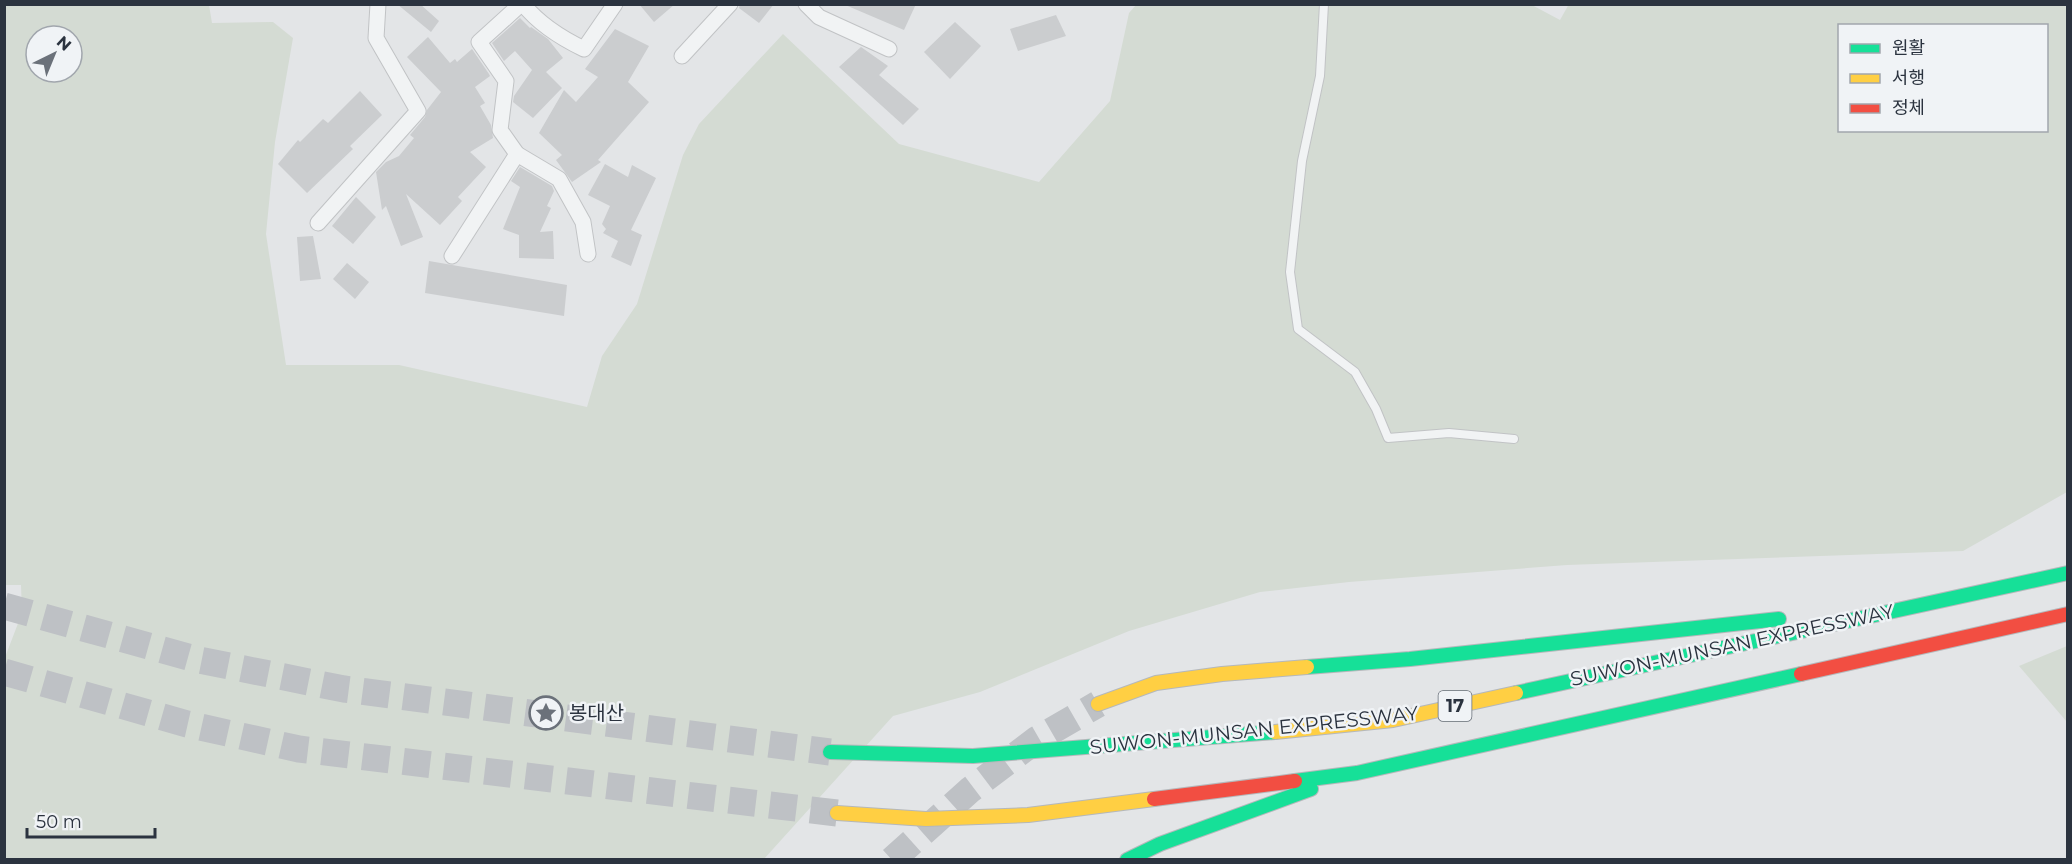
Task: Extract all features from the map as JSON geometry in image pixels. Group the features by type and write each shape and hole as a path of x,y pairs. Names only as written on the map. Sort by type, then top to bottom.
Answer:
{"highway":[{"name":"SUWON-MUNSAN EXPRESSWAY","path":"831,752 973,756 1216,738 1393,720 2067,573"},
{"name":"SUWON-MUNSAN EXPRESSWAY","path":"1098,704 1156,683 1222,674 1410,659 1918,604"},
{"name":"SUWON-MUNSAN EXPRESSWAY","path":"837,813 926,819 1028,815 1357,773 2067,614"},
{"name":"SUWON-MUNSAN EXPRESSWAY","path":"1127,860 1160,844 1357,773"}],"street":[{"path":"318,223 418,111 376,38 378,4"},
{"path":"588,254 583,222 559,179 517,154 500,130 506,81 479,42 522,4 563,39 584,49 615,4"},
{"path":"682,56 730,4"},
{"path":"806,4 819,17 889,50"},
{"path":"452,256 517,154"}],"lane":[{"path":"1324,4 1320,76 1302,161 1290,272 1298,329 1355,372 1376,409 1388,438 1449,433 1514,439"}],"shaded area":[{"path":"1530,4 1560,20 1569,4 2067,5 2067,492 1963,551 1567,565 1349,582 1260,592 1129,631 980,692 893,716 764,859 5,859 4,660 22,613 21,585 4,585 5,5 209,5 212,23 273,22 293,38 275,142 266,234 286,365 399,365 587,407 602,356 637,304 683,155 699,124 783,34 899,144 1039,182 1110,101 1129,13 1136,5"},
{"path":"2067,646 2067,722 2019,666"}],"building":[{"path":"397,4 420,4 439,21 431,32"},
{"path":"639,4 675,4 654,22"},
{"path":"740,4 774,4 759,23 739,8"},
{"path":"843,4 916,4 904,30"},
{"path":"1056,15 1066,36 1018,51 1010,29"},
{"path":"520,18 530,28 548,39 563,58 546,72 562,88 533,118 513,102 514,96 532,70 515,51 504,61 492,43"},
{"path":"955,22 981,46 950,79 924,52"},
{"path":"615,29 649,46 628,82 649,102 598,160 601,162 572,182 556,160 562,155 539,133 564,90 576,102 598,77 585,69"},
{"path":"428,37 450,63 455,59 457,62 472,49 489,74 490,76 475,87 485,103 480,106 491,125 493,138 470,152 486,167 458,197 462,201 440,225 406,194 423,237 401,246 386,206 382,210 376,172 386,162 399,156 414,138 410,135 441,92 407,57"},
{"path":"861,47 888,66 879,75 919,109 903,125 839,67"},
{"path":"360,91 382,115 350,146 353,149 307,193 278,164 298,140 300,142 323,119 328,123"},
{"path":"605,164 628,177 632,165 656,178 631,230 642,235 631,266 611,257 618,241 603,233 606,229 602,224 610,206 588,195"},
{"path":"520,167 552,186 554,191 547,206 551,208 540,232 553,231 554,259 519,258 519,235 503,229 520,187 511,181"},
{"path":"356,197 376,217 353,244 332,226"},
{"path":"313,236 321,279 300,281 297,237"},
{"path":"429,261 567,285 564,316 425,293"},
{"path":"347,263 369,282 355,299 333,279"}],"tunnel":[{"path":"4,606 199,660 344,689 830,752"},
{"path":"4,672 187,724 299,749 837,813"},
{"path":"892,860 970,790 1036,740 1098,704"}],"traffic: fast":[{"path":"1516,693 2068,573"},
{"path":"1307,667 1410,659 1779,619"},
{"path":"1295,781 1357,773 1801,674"},
{"path":"830,752 973,756 1275,732"},
{"path":"1127,860 1160,844 1311,789"}],"traffic: slow":[{"path":"1098,704 1156,683 1222,674 1307,667"},
{"path":"1275,732 1393,720 1516,693"},
{"path":"837,813 926,819 1028,815 1154,799"}],"traffic: jam":[{"path":"1801,674 2068,614"},
{"path":"1154,799 1295,781"}],"place":[{"name":"봉대산","path":"546,713"}]}
